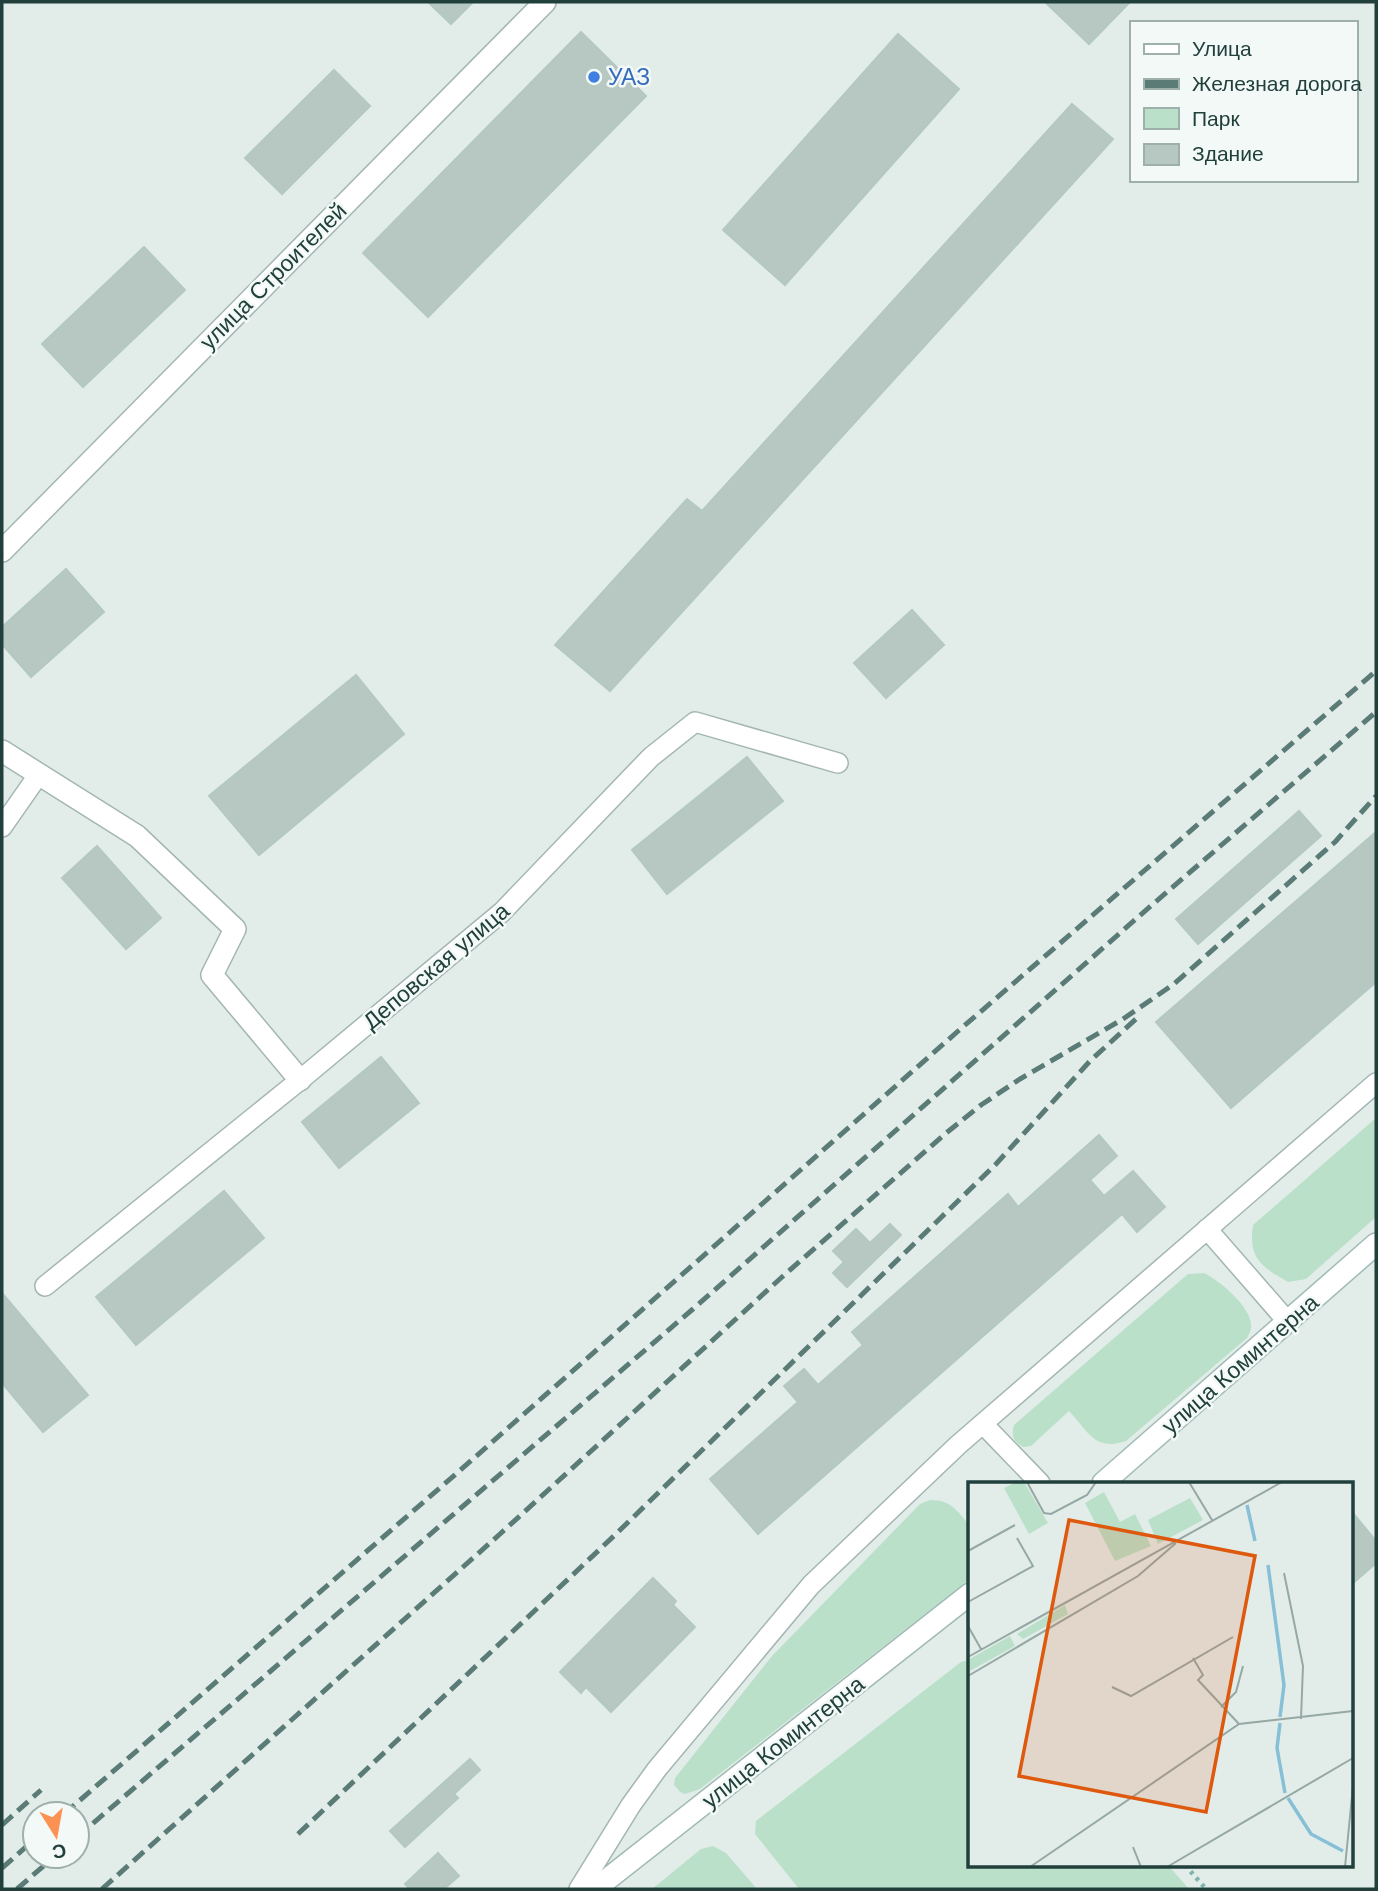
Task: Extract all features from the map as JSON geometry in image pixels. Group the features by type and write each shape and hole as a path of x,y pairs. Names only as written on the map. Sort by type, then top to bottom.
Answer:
{"street":[{"name":"улица Строителей","path":"2,551 545,2"},
{"path":"2,751 137,836 235,929 212,975 300,1080"},
{"name":"улица Коминтерна","path":"1104,1482 1376,1244"},
{"name":"улица Коминтерна","path":"596,1889 968,1596"}],"lane":[{"name":"Деповская улица","path":"45,1286 502,912 651,757 695,722 838,763"},
{"path":"2,827 39,774"},
{"path":"579,1889 631,1805 657,1769 811,1585 983,1424 1376,1083"},
{"path":"1207,1229 1288,1322"},
{"path":"983,1424 1039,1482"}],"path":[{"path":"1187,1867 1206,1889"}],"green space":[{"path":"1376,1118 1376,1217 1306,1279 1288,1282 1270,1271 1255,1254 1253,1225"},
{"path":"1204,1273 1226,1288 1247,1312 1251,1327 1247,1338 1126,1441 1115,1444 1099,1442 1069,1411 1031,1446 1023,1447 1017,1443 1013,1435 1014,1425 1188,1274"},
{"path":"930,1500 949,1504 968,1524 968,1581 700,1789 685,1794 680,1792 674,1785 675,1778 772,1656 920,1504"},
{"path":"968,1660 968,1867 1170,1867 1189,1889 799,1889 755,1834 756,1821 961,1662"},
{"path":"713,1846 726,1853 757,1889 652,1889 701,1849"}],"building":[{"path":"428,2 473,2 451,24"},
{"path":"1045,2 1130,2 1089,44"},
{"path":"581,32 646,96 428,317 363,253"},
{"path":"898,34 959,89 785,285 723,230"},
{"path":"334,70 370,106 282,194 245,158"},
{"path":"1072,104 1113,139 610,691 555,645 687,499 702,511"},
{"path":"144,247 185,290 83,387 42,344"},
{"path":"66,569 104,612 31,677 2,644 2,627"},
{"path":"912,610 944,645 886,698 854,663"},
{"path":"356,675 404,734 259,855 209,796"},
{"path":"747,757 783,801 667,894 632,850"},
{"path":"1299,811 1321,836 1198,944 1176,919"},
{"path":"1376,832 1376,982 1231,1108 1156,1022"},
{"path":"97,846 161,918 126,949 62,878"},
{"path":"381,1057 419,1103 339,1168 302,1122"},
{"path":"1099,1135 1117,1156 1090,1180 1104,1196 1133,1171 1165,1207 1137,1232 1122,1214 758,1534 710,1479 798,1402 784,1386 804,1369 818,1385 863,1345 852,1332 1008,1194 1018,1207"},
{"path":"224,1191 264,1238 136,1345 96,1297"},
{"path":"890,1224 901,1235 847,1287 833,1273 844,1262 833,1251 856,1229 870,1243"},
{"path":"2,1293 88,1395 43,1432 2,1383"},
{"path":"1354,1514 1376,1541 1376,1563 1354,1582"},
{"path":"653,1578 676,1601 673,1605 695,1627 611,1712 586,1687 581,1693 560,1672"},
{"path":"470,1759 480,1770 454,1794 458,1798 405,1847 390,1831"},
{"path":"438,1853 459,1876 444,1889 410,1889 405,1884"}],"railway":[{"path":"80,1800 457,1473 957,1032 1376,671"},
{"path":"91,1825 693,1309 1153,904 1376,712"},
{"path":"102,1889 500,1534 782,1277 945,1134 1020,1079 1123,1019 1174,984 1335,842 1376,796"},
{"path":"298,1834 617,1533 996,1164 1090,1061 1137,1018"},
{"path":"2,1825 41,1790"},
{"path":"2,1868 21,1851"},
{"path":"17,1889 39,1870"}],"place":[{"name":"УАЗ","path":"594,77"}]}
